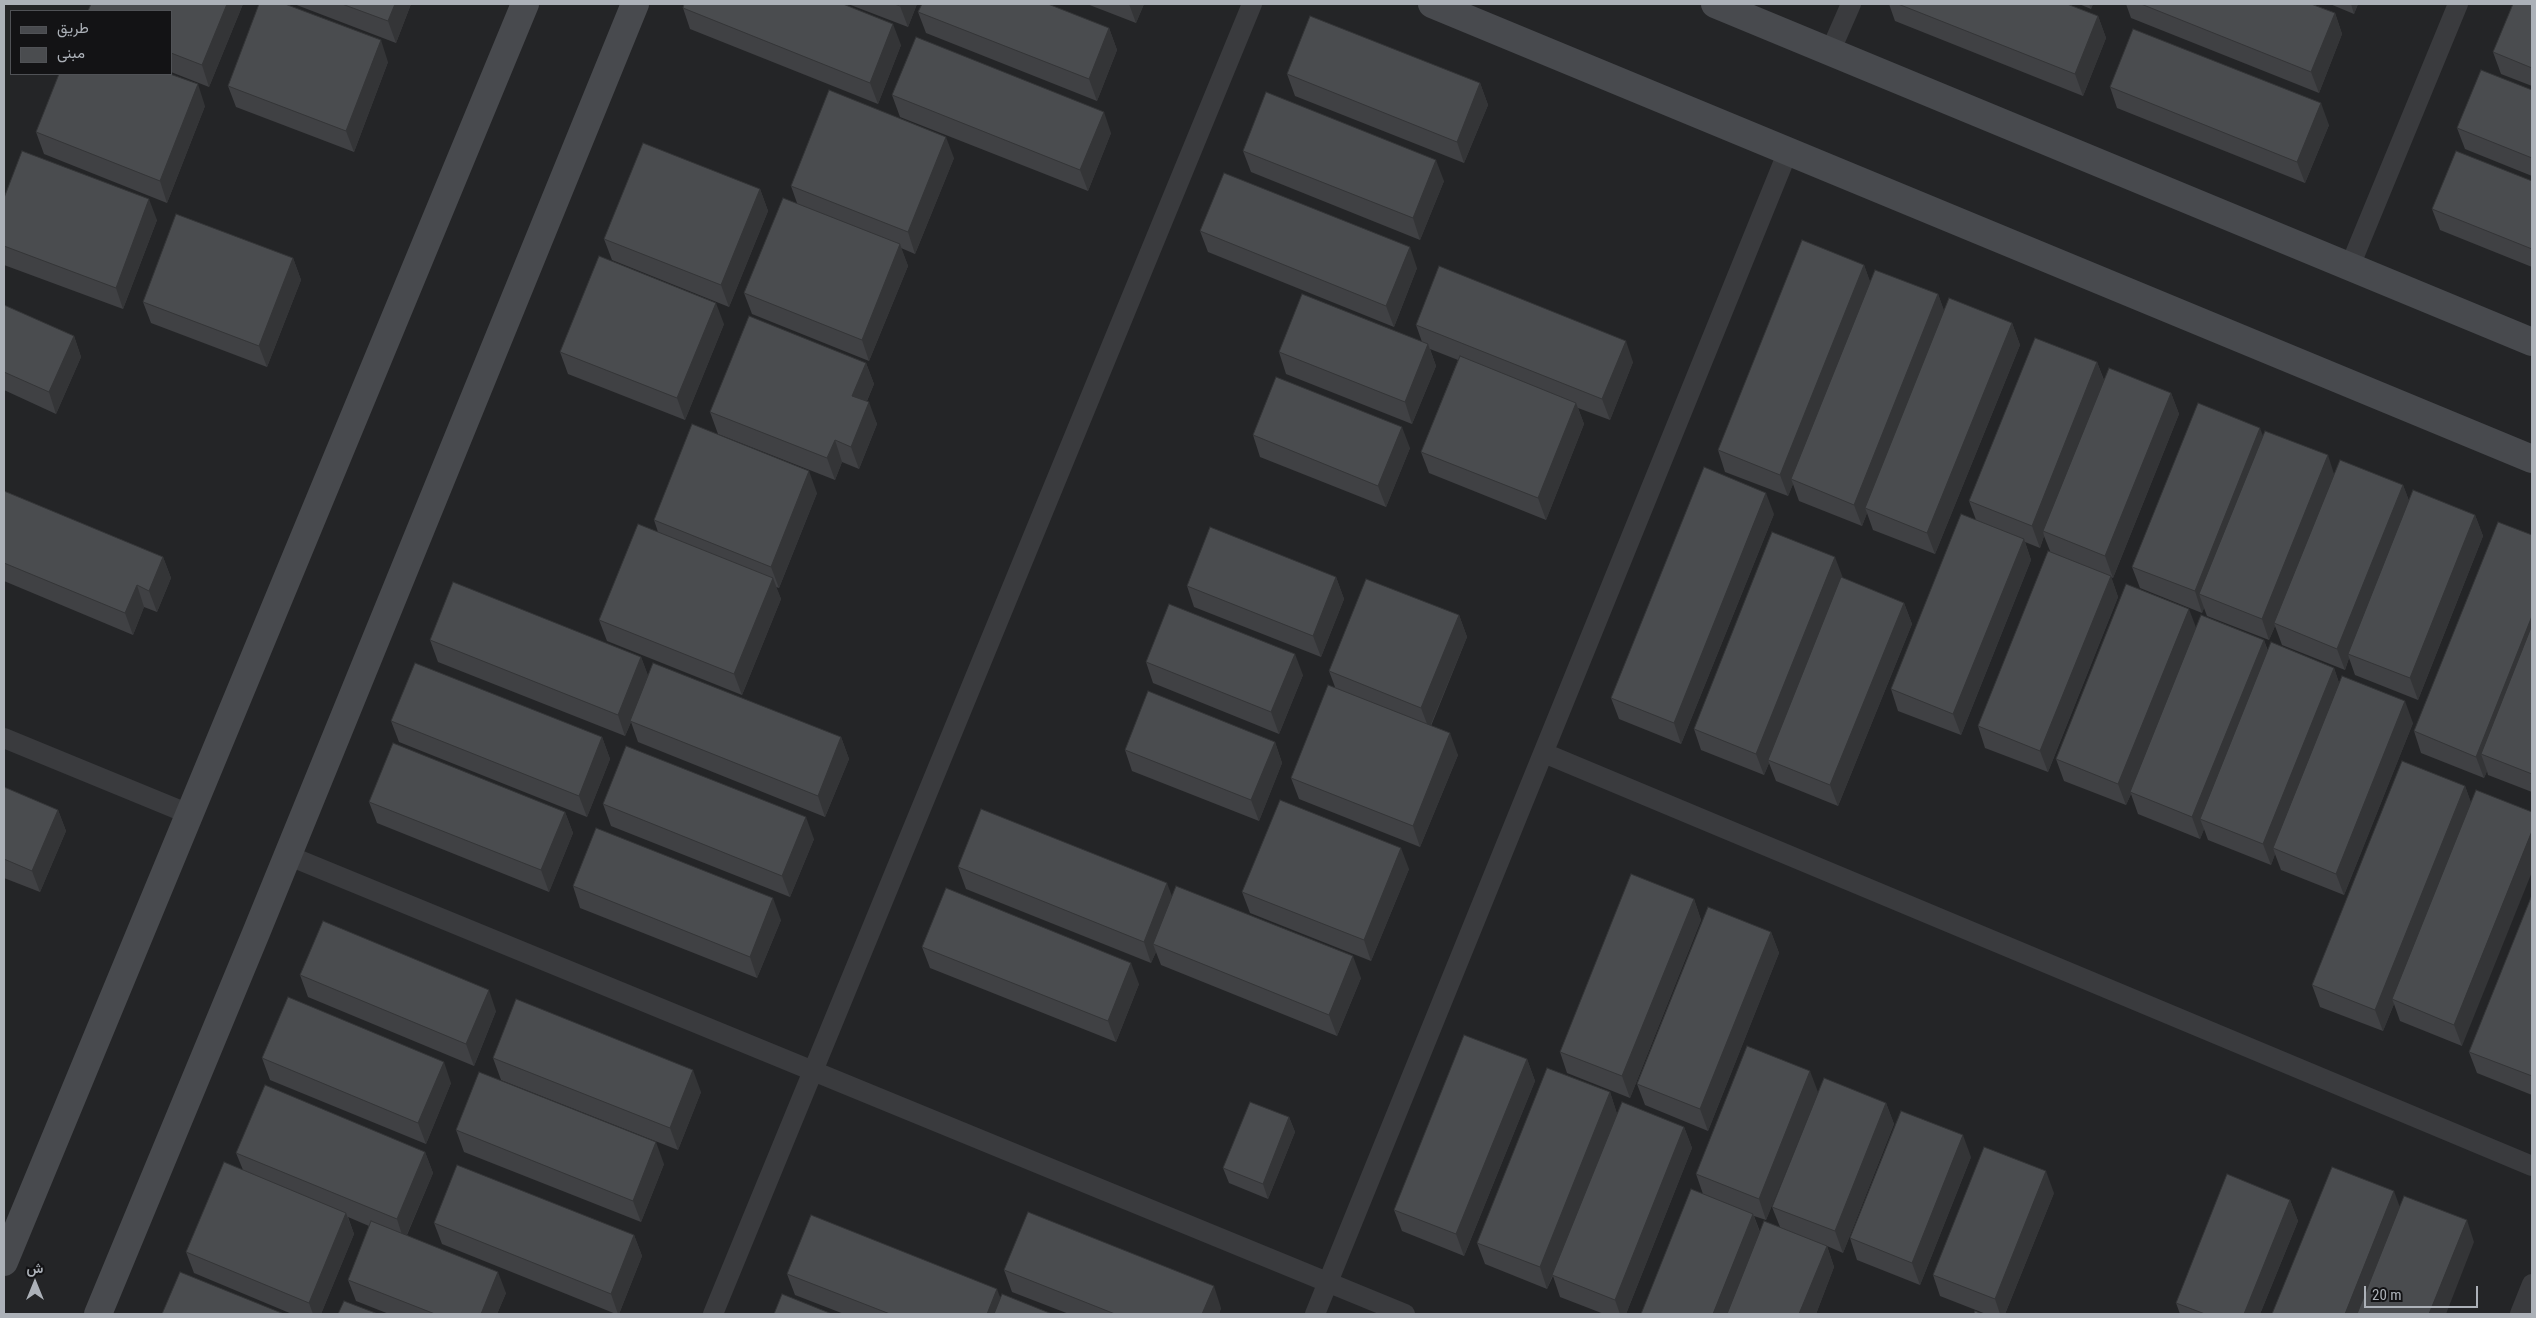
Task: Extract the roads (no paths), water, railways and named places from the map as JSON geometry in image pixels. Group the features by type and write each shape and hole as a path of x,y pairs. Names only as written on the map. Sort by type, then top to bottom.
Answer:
{"street":[{"path":"4,1262 525,4"},
{"path":"98,1314 635,4"},
{"path":"1432,4 2532,459"},
{"path":"1715,4 2532,342"}],"lane":[{"path":"713,1314 1252,4"},
{"path":"1830,52 1851,4"},
{"path":"2350,266 2458,4"},
{"path":"1314,1314 1788,151"},
{"path":"4,738 190,814"},
{"path":"1544,753 2532,1166"},
{"path":"287,855 1405,1314"},
{"path":"2520,1314 2532,1284"}]}
